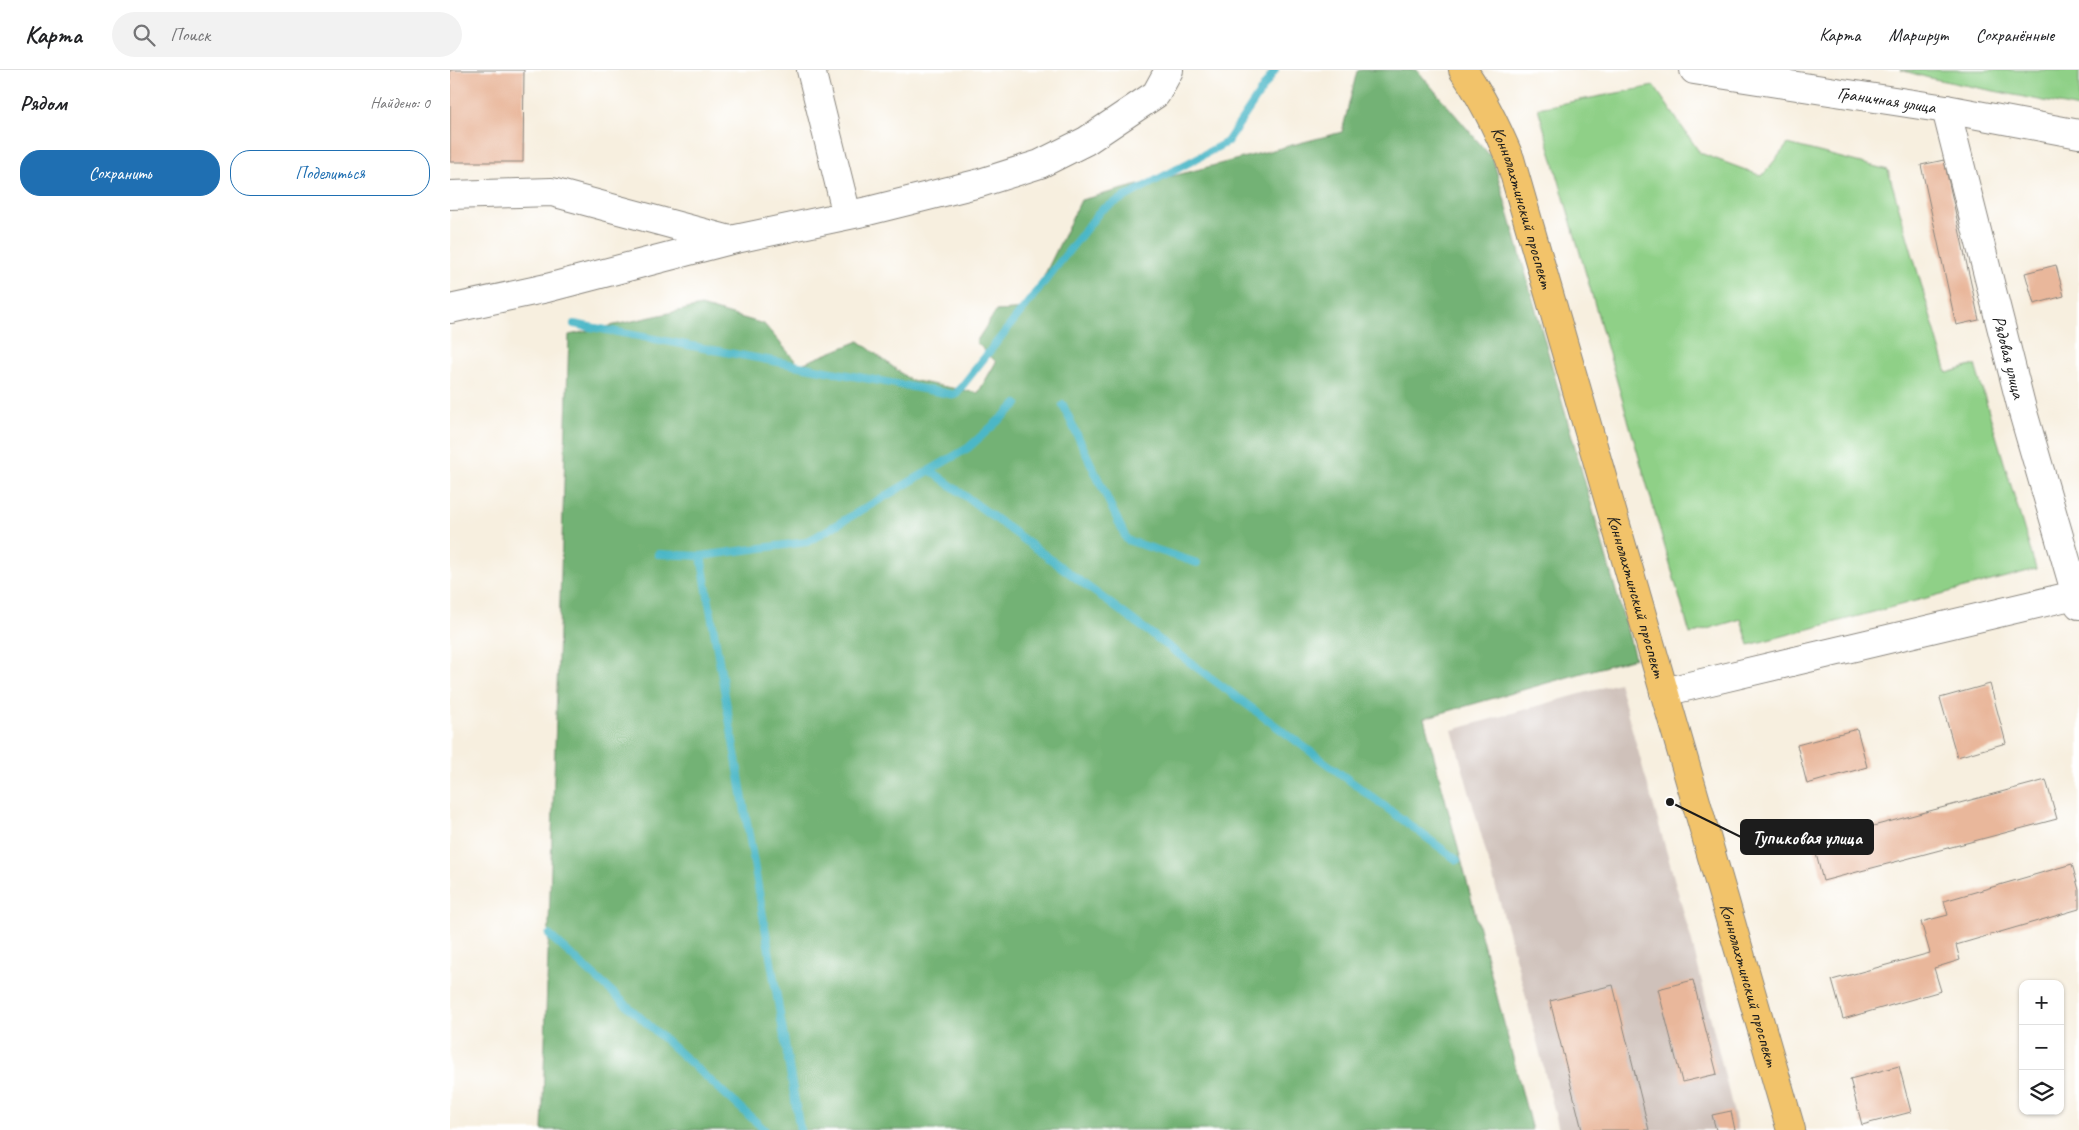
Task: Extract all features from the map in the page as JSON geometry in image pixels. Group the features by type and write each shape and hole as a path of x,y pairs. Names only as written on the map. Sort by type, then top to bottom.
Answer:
{"main road":[{"name":"Коннолахтинский проспект","path":"1463,70 1474,85 1494,121 1510,159 1791,1130"}],"street":[{"path":"811,70 847,215"},
{"path":"450,309 547,288 731,240 847,215 980,183 1040,164 1086,141 1156,94 1169,70"},
{"name":"Граничная улица","path":"1694,70 1946,109 2079,134"},
{"name":"Рядовая улица","path":"1946,109 2022,409 2078,598"},
{"path":"450,195 552,192 731,240"},
{"path":"1664,692 2078,598"}],"shaded area":[{"path":"1619,683 1692,942 1738,1130 1559,1130 1524,989 1452,730"}],"green space":[{"path":"1417,70 1493,159 1635,658 1424,718 1532,1130 542,1130 569,335 701,306 764,324 799,365 859,341 910,380 978,393 996,362 976,342 996,311 1028,309 1081,200 1342,132 1357,71"},
{"path":"1901,70 2079,70 2079,108 1929,78"},
{"path":"1654,86 1700,153 1762,176 1788,144 1888,170 1947,373 1975,365 2036,569 1749,645 1741,619 1690,634 1538,108"}],"building":[{"path":"450,70 524,70 523,162 450,162"},
{"path":"1944,160 1979,320 1956,325 1921,165"},
{"path":"2056,265 2064,296 2034,304 2025,273"},
{"path":"1990,684 2006,743 1957,757 1940,698"},
{"path":"1857,729 1867,767 1807,784 1797,745"},
{"path":"2046,780 2057,819 1823,881 1813,842"},
{"path":"2072,864 2079,890 2079,909 1956,945 1960,960 1934,968 1941,991 1843,1019 1832,980 1930,953 1921,922 1948,915 1944,901"},
{"path":"1693,980 1717,1074 1682,1082 1658,989"},
{"path":"1613,985 1649,1130 1582,1130 1550,1001"},
{"path":"1899,1066 1911,1112 1862,1125 1850,1079"},
{"path":"1731,1111 1735,1130 1716,1130 1712,1115"}],"waterway":[{"path":"574,324 955,395 1101,210 1227,142 1275,70"},
{"path":"658,554 701,556 807,542 968,448 1017,404"},
{"path":"1063,405 1127,540 1197,563"},
{"path":"930,470 1457,860"},
{"path":"701,556 800,1130"},
{"path":"549,935 765,1130"}],"place":[{"name":"Тупиковая улица","path":"1670,802"}]}
